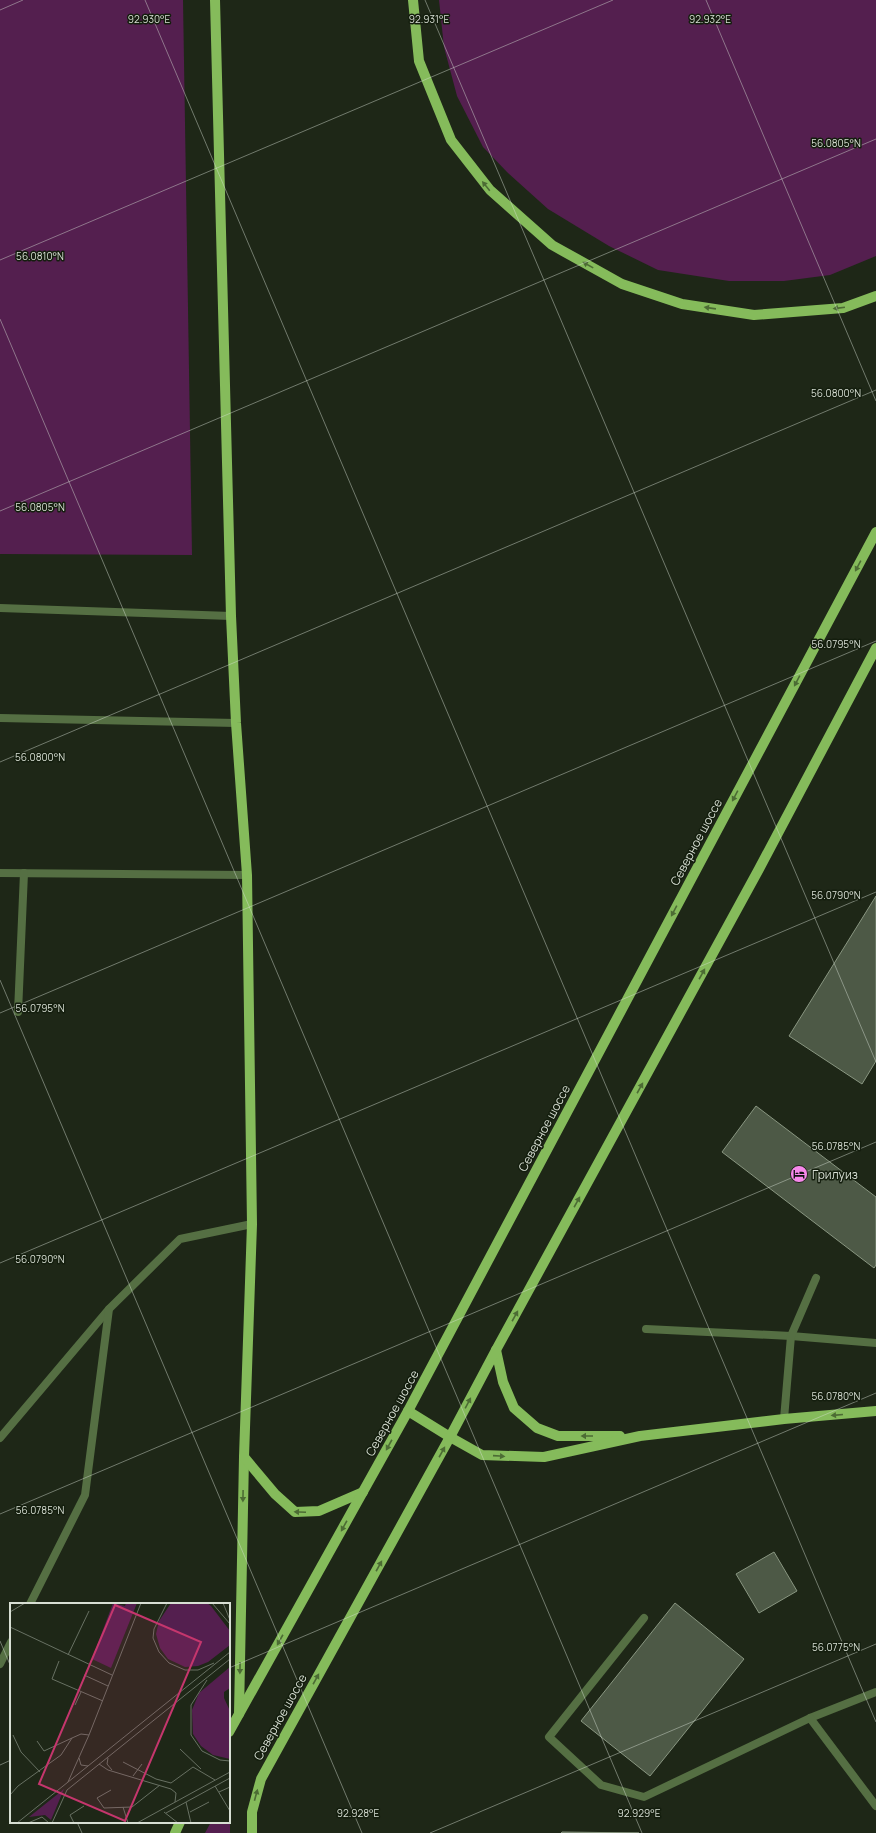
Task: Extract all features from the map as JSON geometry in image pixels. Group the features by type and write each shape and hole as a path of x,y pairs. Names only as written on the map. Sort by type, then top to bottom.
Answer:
{"main road":[{"path":"215,0 231,616 236,723 247,875 252,1224 244,1457 239,1714"},
{"path":"413,0 419,61 451,140 490,190 552,245 622,284 682,304 754,315 843,308 876,296"},
{"name":"Северное шоссе","path":"230,1730 408,1411 876,532"},
{"name":"Северное шоссе","path":"252,1833 252,1812 261,1779 450,1437 759,869 876,648"},
{"path":"496,1350 503,1382 514,1408 538,1428 558,1436 640,1436"},
{"path":"408,1411 482,1455 544,1457 640,1436 784,1419 876,1411"},
{"path":"244,1457 275,1494 295,1512 320,1511 363,1492"},
{"path":"175,1833 180,1823"}],"lane":[{"path":"0,608 231,616"},
{"path":"0,718 236,723"},
{"path":"0,873 247,875"},
{"path":"18,1012 24,873"},
{"path":"0,1438 109,1309 180,1239 252,1224"},
{"path":"784,1419 791,1336 816,1278"},
{"path":"31,1603 85,1495 109,1309"},
{"path":"646,1328 791,1336 876,1343"},
{"path":"644,1618 549,1737 601,1785 644,1797 810,1718 876,1692"},
{"path":"0,1664 10,1644"},
{"path":"810,1718 876,1806"}],"shaded area":[{"path":"0,0 183,0 192,555 0,554"},
{"path":"439,0 876,0 876,256 830,275 784,281 729,281 658,270 609,246 548,209 508,173 483,147 457,96 444,47"},
{"path":"210,1823 230,1823 230,1833 205,1833"}],"building":[{"path":"876,896 876,1061 862,1084 789,1036"},
{"name":"Грилуиз","path":"756,1106 876,1197 876,1265 874,1268 722,1152"},
{"path":"774,1552 797,1591 759,1613 736,1574"},
{"path":"675,1603 744,1659 650,1776 581,1721"},
{"path":"562,1832 639,1833 561,1833"}],"place":[{"name":"Грилуиз","path":"799,1174"}]}
